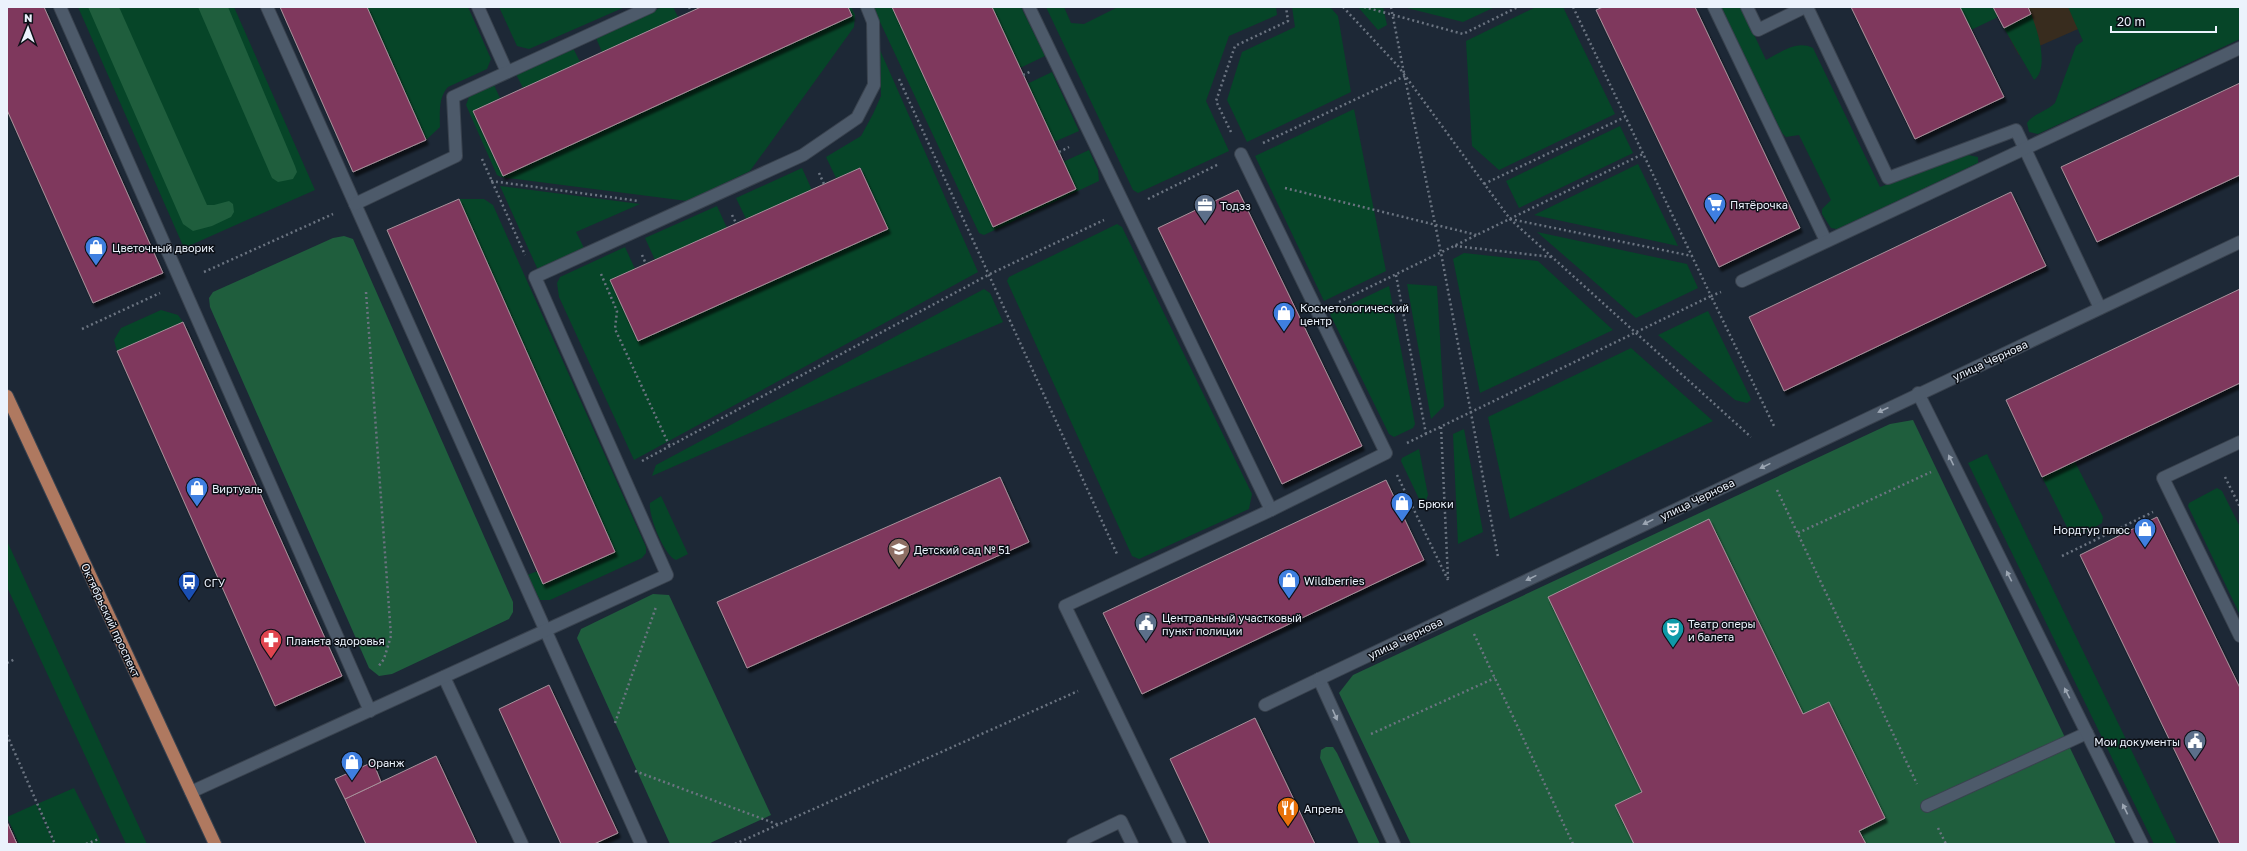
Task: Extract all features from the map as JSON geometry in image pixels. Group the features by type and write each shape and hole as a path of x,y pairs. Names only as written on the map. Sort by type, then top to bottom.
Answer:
{"main road":[{"name":"Октябрьский проспект","path":"7,396 215,844"}],"street":[{"path":"60,7 183,282 370,711"},
{"path":"267,7 641,844"},
{"path":"478,7 507,72"},
{"path":"355,204 456,156 453,97 650,7"},
{"path":"191,792 545,632 667,575 535,277 803,155 857,118 874,84 873,22 867,7"},
{"path":"1029,7 1271,510"},
{"path":"1714,7 1826,241"},
{"path":"1747,7 1758,30 1806,7 1888,178 2016,130 2100,308"},
{"path":"1742,281 2240,48"},
{"path":"1180,844 1065,606 1271,510 1386,453 1241,154"},
{"name":"улица Чернова","path":"1265,705 1918,393 2240,242"},
{"path":"1918,393 2142,844"},
{"path":"2240,442 2163,478 2240,636"},
{"path":"444,677 522,844"},
{"path":"1319,680 1394,844"},
{"path":"1927,806 2087,733"},
{"path":"1073,844 1122,821 1132,844"}],"path":[{"path":"689,7 691,11"},
{"path":"1241,154 1216,101 1235,46 1288,20 1286,7"},
{"path":"1343,7 1405,76 1510,219 1751,437"},
{"path":"1364,7 1463,34 1518,7"},
{"path":"1391,7 1441,253 1498,556"},
{"path":"1573,7 1642,154 1774,426"},
{"path":"897,72 1127,576"},
{"path":"621,473 990,274 1405,76"},
{"path":"1484,184 1625,117"},
{"path":"479,153 535,277"},
{"path":"1318,312 1642,154"},
{"path":"1254,180 1477,235"},
{"path":"491,181 640,201"},
{"path":"82,329 355,204"},
{"path":"1510,219 1692,256"},
{"path":"1455,246 1552,257"},
{"path":"591,251 617,311 615,329 670,447"},
{"path":"1396,275 1426,434"},
{"path":"1441,426 1448,580 1386,453 1441,426 1742,281"},
{"path":"361,691 384,659 391,636 365,286"},
{"path":"2214,455 2240,507"},
{"path":"1798,533 1933,471"},
{"path":"1777,490 1946,844"},
{"path":"2062,556 2175,501"},
{"path":"667,575 602,759 779,825"},
{"path":"1471,628 1573,844"},
{"path":"7,663 15,659"},
{"path":"1349,745 1495,678"},
{"path":"735,844 1101,680"},
{"path":"7,735 55,844"},
{"path":"7,747 11,745"},
{"path":"86,844 99,838"}],"shaded area":[{"path":"1993,7 2128,7 2019,55"}],"green space":[{"path":"78,7 234,7 315,190 184,248"},
{"path":"88,7 119,7 207,205 214,205 229,201 233,204 234,212 231,217 212,226 193,231 183,224"},
{"path":"198,7 228,7 295,166 297,172 293,179 278,182 272,178"},
{"path":"367,7 468,7 491,59 487,69 448,87 441,101 440,127 426,140"},
{"path":"499,7 625,7 529,49 517,46"},
{"path":"662,7 673,7 678,17 602,52 596,38"},
{"path":"848,7 851,7 855,15 854,27 750,171 687,201 501,177 497,175 466,105 469,97 494,85 500,98 473,112 503,175 852,16"},
{"path":"873,7 892,7 993,227 1076,189 1063,162 1089,150 1098,170 1099,181 984,235 979,233"},
{"path":"992,7 1021,7 1045,56 1020,68"},
{"path":"1046,7 1064,7 1071,23 1084,24 1118,7 1276,7 1277,15 1229,36 1206,101 1229,151 1138,193 1133,190"},
{"path":"1292,7 1330,7 1338,16 1351,92 1247,142 1227,100 1242,52 1295,27"},
{"path":"1358,7 1383,7 1387,25 1378,30"},
{"path":"1403,7 1495,7 1463,22"},
{"path":"1536,7 1563,7 1615,114 1499,170 1472,146 1466,41"},
{"path":"1721,7 1741,7 1766,60 1795,46 1801,45 1813,48 1880,187 1968,155 1978,157 1978,163 1837,229 1831,228 1822,214 1822,209 1831,200 1799,135 1786,137 1782,133"},
{"path":"1960,7 1993,7 1998,17 1971,30"},
{"path":"2068,7 2240,7 2240,39 2038,134 2029,132 2027,123 2036,115 2055,103 2076,46 2083,41"},
{"path":"2031,14 2039,38 2042,58 2039,74 2034,80 2004,28"},
{"path":"573,48 580,62 523,88 516,74"},
{"path":"880,50 978,272 634,460 559,297 557,283 560,277 625,247 635,269 610,280 638,341 888,229 861,168 836,178 826,157 861,136 873,114 881,96"},
{"path":"1052,72 1079,131 1054,142 1027,84"},
{"path":"1354,109 1386,271 1324,301 1255,156"},
{"path":"1620,126 1633,153 1519,208 1506,181"},
{"path":"1638,164 1678,246 1534,215"},
{"path":"802,168 812,190 746,219 736,198"},
{"path":"500,186 640,204 576,232 585,250 538,270"},
{"path":"459,199 484,199 493,205 646,547 646,553 642,558 550,600 540,600 527,575 538,571 543,584 615,551"},
{"path":"717,206 727,228 655,260 645,238"},
{"path":"1117,224 1122,227 1252,494 1249,509 1139,559 1132,556 1007,281 1009,277"},
{"path":"1537,232 1687,264 1698,288 1636,318"},
{"path":"344,236 353,239 513,602 513,612 509,619 392,674 379,676 369,668 210,307 209,298 213,292 333,238"},
{"path":"1464,253 1538,261 1613,330 1480,393 1453,259"},
{"path":"1407,284 1437,286 1444,406 1431,419"},
{"path":"1389,286 1415,424 1413,428 1394,437 1389,434 1330,314"},
{"path":"984,289 990,293 1003,322 652,476 656,465"},
{"path":"161,310 178,315 183,322 117,351 114,340 121,328"},
{"path":"1708,311 1750,397 1751,400 1747,403 1735,400 1658,335"},
{"path":"1631,348 1713,421 1510,519 1488,417"},
{"path":"1913,420 2116,844 1411,844 1339,693 1353,675 1890,424"},
{"path":"1464,429 1483,532 1458,544 1453,434"},
{"path":"1419,449 1428,495 1426,500 1420,501 1401,461 1402,458"},
{"path":"1987,454 2177,844 2154,844 1968,463"},
{"path":"2075,462 2103,517 2102,523 2079,536 2070,533 2042,477"},
{"path":"2217,488 2222,491 2240,527 2240,615 2188,506 2189,503"},
{"path":"661,496 688,554 676,560 671,557 662,543 654,525 650,509 650,503"},
{"path":"7,541 147,844 126,844 7,587"},
{"path":"653,594 669,595 771,815 708,844 670,844 577,638 581,629"},
{"path":"1326,747 1333,747 1337,753 1380,844 1359,844 1320,758 1321,750"},
{"path":"74,788 101,844 55,844 37,804"},
{"path":"36,804 54,844 19,844 7,817"}],"building":[{"path":"7,7 44,7 163,273 93,303 7,110"},
{"path":"280,7 367,7 426,140 353,172"},
{"path":"701,7 848,7 852,16 503,176 473,111"},
{"path":"892,7 992,7 1076,189 993,227"},
{"path":"1603,7 1695,7 1800,228 1719,267 1596,10"},
{"path":"1851,7 1960,7 2004,97 1915,139"},
{"path":"1993,7 2028,7 2031,14 2004,28"},
{"path":"2240,83 2240,175 2097,242 2061,167"},
{"path":"860,168 888,229 638,341 610,280"},
{"path":"1238,190 1362,446 1282,484 1158,228"},
{"path":"2011,192 2046,266 1784,391 1749,317"},
{"path":"459,199 615,552 543,584 387,230"},
{"path":"2240,289 2240,383 2042,477 2006,400"},
{"path":"183,322 342,676 275,706 117,351"},
{"path":"1000,477 1029,542 747,668 717,602"},
{"path":"1386,480 1424,560 1142,694 1103,613"},
{"path":"2157,517 2240,688 2240,844 2220,844 2080,555"},
{"name":"Театр оперы и балета","path":"1709,519 1803,714 1829,702 1885,818 1859,831 1866,844 1634,844 1615,805 1642,792 1548,597"},
{"path":"549,685 618,833 594,844 561,844 499,709"},
{"path":"1255,718 1315,844 1210,844 1170,759"},
{"path":"436,756 477,844 366,844 345,799"},
{"path":"373,762 381,782 345,799 335,779"},
{"path":"7,822 17,844 7,844"},
{"path":"7,822 17,844 7,844"}],"place":[{"name":"Тодэз","path":"1205,224"},
{"name":"Пятёрочка","path":"1715,224"},
{"name":"Цветочный дворик","path":"96,266"},
{"name":"Косметологический центр","path":"1284,332"},
{"name":"Виртуаль","path":"197,508"},
{"name":"Брюки","path":"1402,522"},
{"name":"Нордтур плюс","path":"2145,548"},
{"name":"Детский сад № 51","path":"899,568"},
{"name":"Wildberries","path":"1289,600"},
{"name":"СГУ","path":"189,602"},
{"name":"Центральный участковый пункт полиции","path":"1146,642"},
{"name":"Театр оперы и балета","path":"1673,648"},
{"name":"Планета здоровья","path":"271,660"},
{"name":"Мои документы","path":"2195,760"},
{"name":"Оранж","path":"352,782"},
{"name":"Апрель","path":"1288,828"}]}
